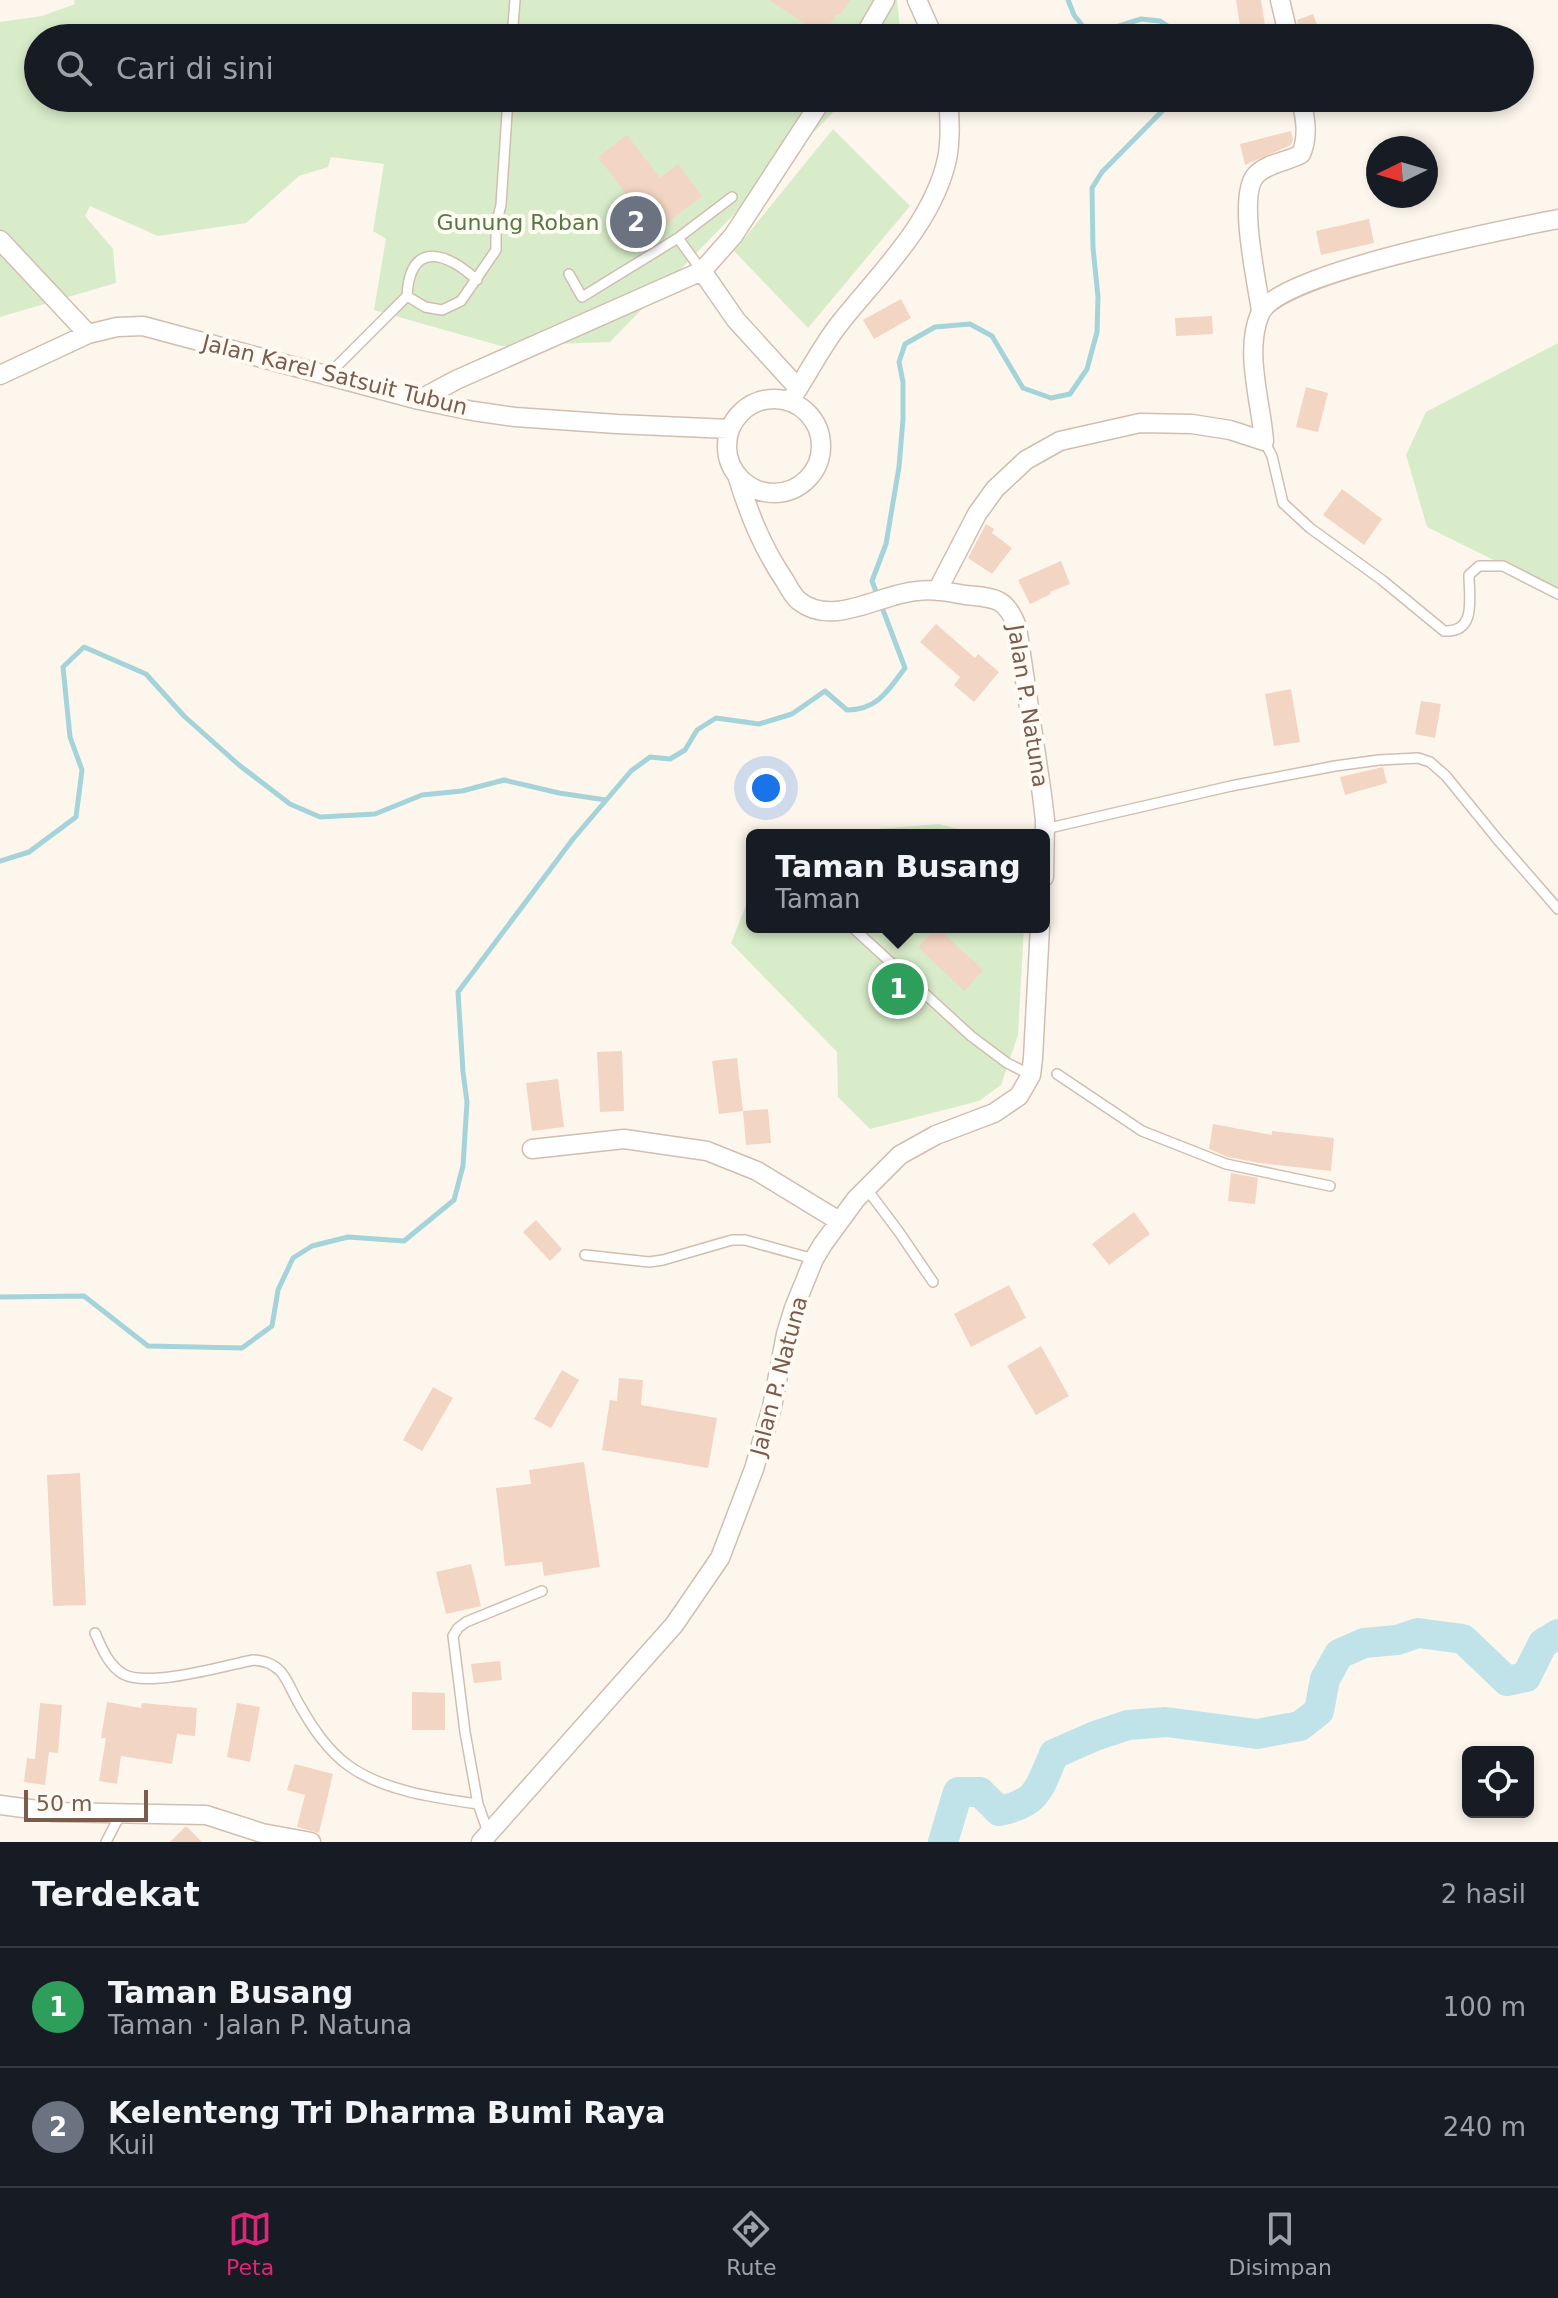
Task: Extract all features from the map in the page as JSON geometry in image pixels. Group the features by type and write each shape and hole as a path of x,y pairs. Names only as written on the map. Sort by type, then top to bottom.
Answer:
{"street":[{"path":"871,24 885,0"},
{"path":"917,0 928,24"},
{"path":"1280,0 1286,24"},
{"path":"419,400 456,380 702,271 741,225 814,112"},
{"path":"702,271 736,320 794,395 810,416 821,438 818,463 804,483 781,494 757,491 737,475 726,454 729,429 743,409 766,399 794,395 837,326 904,246 934,194 947,160 950,112"},
{"path":"937,591 977,514 995,489 1026,460 1060,441 1140,423 1192,424 1230,430 1264,441 1256,386 1254,336 1261,311 1246,210 1248,192 1253,177 1264,168 1301,154 1305,146 1304,112"},
{"path":"1261,311 1275,299 1301,286 1404,252 1558,219"},
{"path":"0,240 88,334"},
{"name":"Jalan Karel Satsuit Tubun","path":"0,375 88,334 117,327 143,326 419,400 515,417 729,429"},
{"name":"Jalan P. Natuna","path":"737,475 750,518 770,559 797,600 818,611 830,612 915,591 996,598 1006,605 1017,627 1045,829"},
{"path":"1035,1065 1040,933"},
{"name":"Jalan P. Natuna","path":"484,1837 674,1625 720,1558 754,1469 772,1407 786,1334 814,1259 839,1221 866,1188 900,1155 916,1144 1009,1104 1019,1096 1035,1065"},
{"path":"532,1149 624,1139 707,1151 757,1171 839,1221"},
{"path":"0,1805 53,1812 206,1815 262,1833 311,1842"}],"lane":[{"path":"513,24 515,0"},
{"path":"407,296 425,307 442,310 461,301 496,250 507,112"},
{"path":"569,274 582,297 678,238 732,197"},
{"path":"678,238 702,271"},
{"path":"327,376 407,296 413,265 425,257 440,257 461,265 477,280"},
{"path":"1264,441 1272,456 1283,503 1310,528 1382,580 1444,631 1462,627 1469,616 1469,575 1479,566 1503,566 1558,594"},
{"path":"1045,829 1231,786 1335,766 1418,758 1430,762 1446,776 1558,909"},
{"path":"859,933 971,1036 1007,1063 1035,1065"},
{"path":"1057,1074 1142,1131 1226,1164 1330,1186"},
{"path":"866,1188 933,1282"},
{"path":"585,1255 649,1262 732,1240 745,1240 814,1259"},
{"path":"484,1837 465,1732 453,1636 458,1628 479,1615 542,1591"},
{"path":"95,1633 106,1658 120,1672 132,1678 152,1679 253,1660 266,1661 282,1673 307,1720 327,1746 350,1767 379,1781 428,1797 478,1804"},
{"path":"106,1842 120,1815"}],"green space":[{"name":"Gunung Roban","path":"74,0 897,0 900,24 24,24 24,112 833,112 610,342 501,346 374,310 386,239 373,231 384,164 331,157 328,167 299,176 246,223 158,236 90,206 85,216 113,249 116,283 0,317 0,22 42,16 75,4"},
{"path":"833,129 910,206 808,328 734,251"},
{"path":"1558,343 1558,592 1427,527 1406,455 1426,412"},
{"path":"939,824 958,829 877,829"},
{"path":"746,905 746,933 1024,933 1018,1035 1001,1085 979,1101 870,1129 838,1097 837,1052 731,943"}],"building":[{"path":"769,0 850,0 830,24 806,24"},
{"path":"1236,0 1261,0 1265,24 1240,24"},
{"path":"1313,14 1317,24 1298,24 1297,20"},
{"path":"1291,131 1291,145 1245,165 1240,144"},
{"path":"627,135 660,178 678,164 702,196 636,247 612,216 631,201 598,157"},
{"path":"1369,219 1374,243 1321,255 1316,231"},
{"path":"901,299 911,318 874,339 863,320"},
{"path":"1212,316 1213,334 1176,336 1175,318"},
{"path":"1306,387 1328,393 1318,432 1296,427"},
{"path":"1342,489 1382,519 1364,545 1323,515"},
{"path":"986,524 994,529 992,533 1012,548 992,574 968,558"},
{"path":"1061,561 1070,584 1030,604 1018,580"},
{"path":"936,624 975,658 978,654 999,672 974,702 954,685 960,677 920,642"},
{"path":"1291,689 1300,742 1274,746 1265,694"},
{"path":"1421,701 1441,704 1435,738 1415,734"},
{"path":"1383,767 1387,783 1345,795 1340,777"},
{"path":"931,933 943,933 983,970 964,991 918,947"},
{"path":"622,1051 624,1111 600,1112 597,1052"},
{"path":"737,1058 743,1111 719,1114 712,1061"},
{"path":"558,1079 564,1127 532,1131 526,1083"},
{"path":"768,1109 771,1143 746,1145 743,1111"},
{"path":"1213,1124 1272,1135 1272,1131 1334,1138 1331,1171 1228,1157 1209,1149"},
{"path":"1231,1173 1258,1178 1255,1204 1228,1201"},
{"path":"1134,1212 1150,1234 1109,1265 1092,1244"},
{"path":"536,1220 562,1249 550,1261 523,1232"},
{"path":"1009,1285 1026,1318 971,1347 954,1314"},
{"path":"1041,1346 1069,1396 1036,1415 1007,1366"},
{"path":"562,1370 579,1380 551,1428 534,1419"},
{"path":"619,1378 643,1380 641,1405 717,1418 708,1468 602,1450 610,1400 617,1401"},
{"path":"433,1387 453,1398 422,1451 403,1440"},
{"path":"584,1462 600,1567 544,1576 542,1562 505,1566 496,1488 531,1484 529,1470"},
{"path":"80,1473 86,1605 53,1606 47,1475"},
{"path":"471,1564 481,1606 446,1614 436,1572"},
{"path":"500,1661 502,1680 474,1683 471,1664"},
{"path":"412,1692 445,1693 445,1730 412,1730"},
{"path":"107,1702 141,1708 142,1703 197,1708 195,1736 177,1734 172,1764 121,1756 117,1784 99,1781 106,1738 101,1738"},
{"path":"40,1703 62,1705 58,1753 49,1752 45,1785 24,1782 27,1758 35,1759"},
{"path":"237,1703 260,1707 250,1762 227,1757"},
{"path":"295,1764 333,1774 319,1833 297,1827 305,1795 287,1790"},
{"path":"187,1827 202,1842 170,1842"}],"waterway":[{"path":"1068,0 1081,24"},
{"path":"1125,24 1141,19 1165,24"},
{"path":"0,1297 84,1296 148,1346 242,1348 272,1326 278,1290 293,1258 312,1246 348,1237 404,1241 454,1200 463,1166 467,1102 458,992 573,839 631,771 650,757 670,759 685,750 697,730 716,718 759,724 792,714 825,691 847,710 857,709 874,703 893,684 905,668 872,581 886,544 899,467 903,419 903,382 899,362 905,344 935,327 970,324 992,336 1023,388 1051,398 1070,394 1087,369 1097,332 1092,188 1102,172 1161,112"},
{"path":"0,861 29,852 76,817 82,770 70,737 63,667 84,647 146,674 184,716 239,765 290,804 320,817 375,814 422,795 462,791 504,780 606,800"},
{"path":"943,1842 958,1792 980,1792 999,1811 1012,1808 1036,1792 1054,1754 1128,1725 1166,1722 1257,1734 1300,1726 1319,1711 1325,1679 1339,1654 1364,1643 1397,1640 1418,1633 1463,1639 1507,1681 1526,1677 1543,1643 1558,1634"}],"place":[{"name":"Kelenteng Tri Dharma Bumi Raya","path":"636,222"},
{"name":"Taman Busang","path":"898,989"}]}
